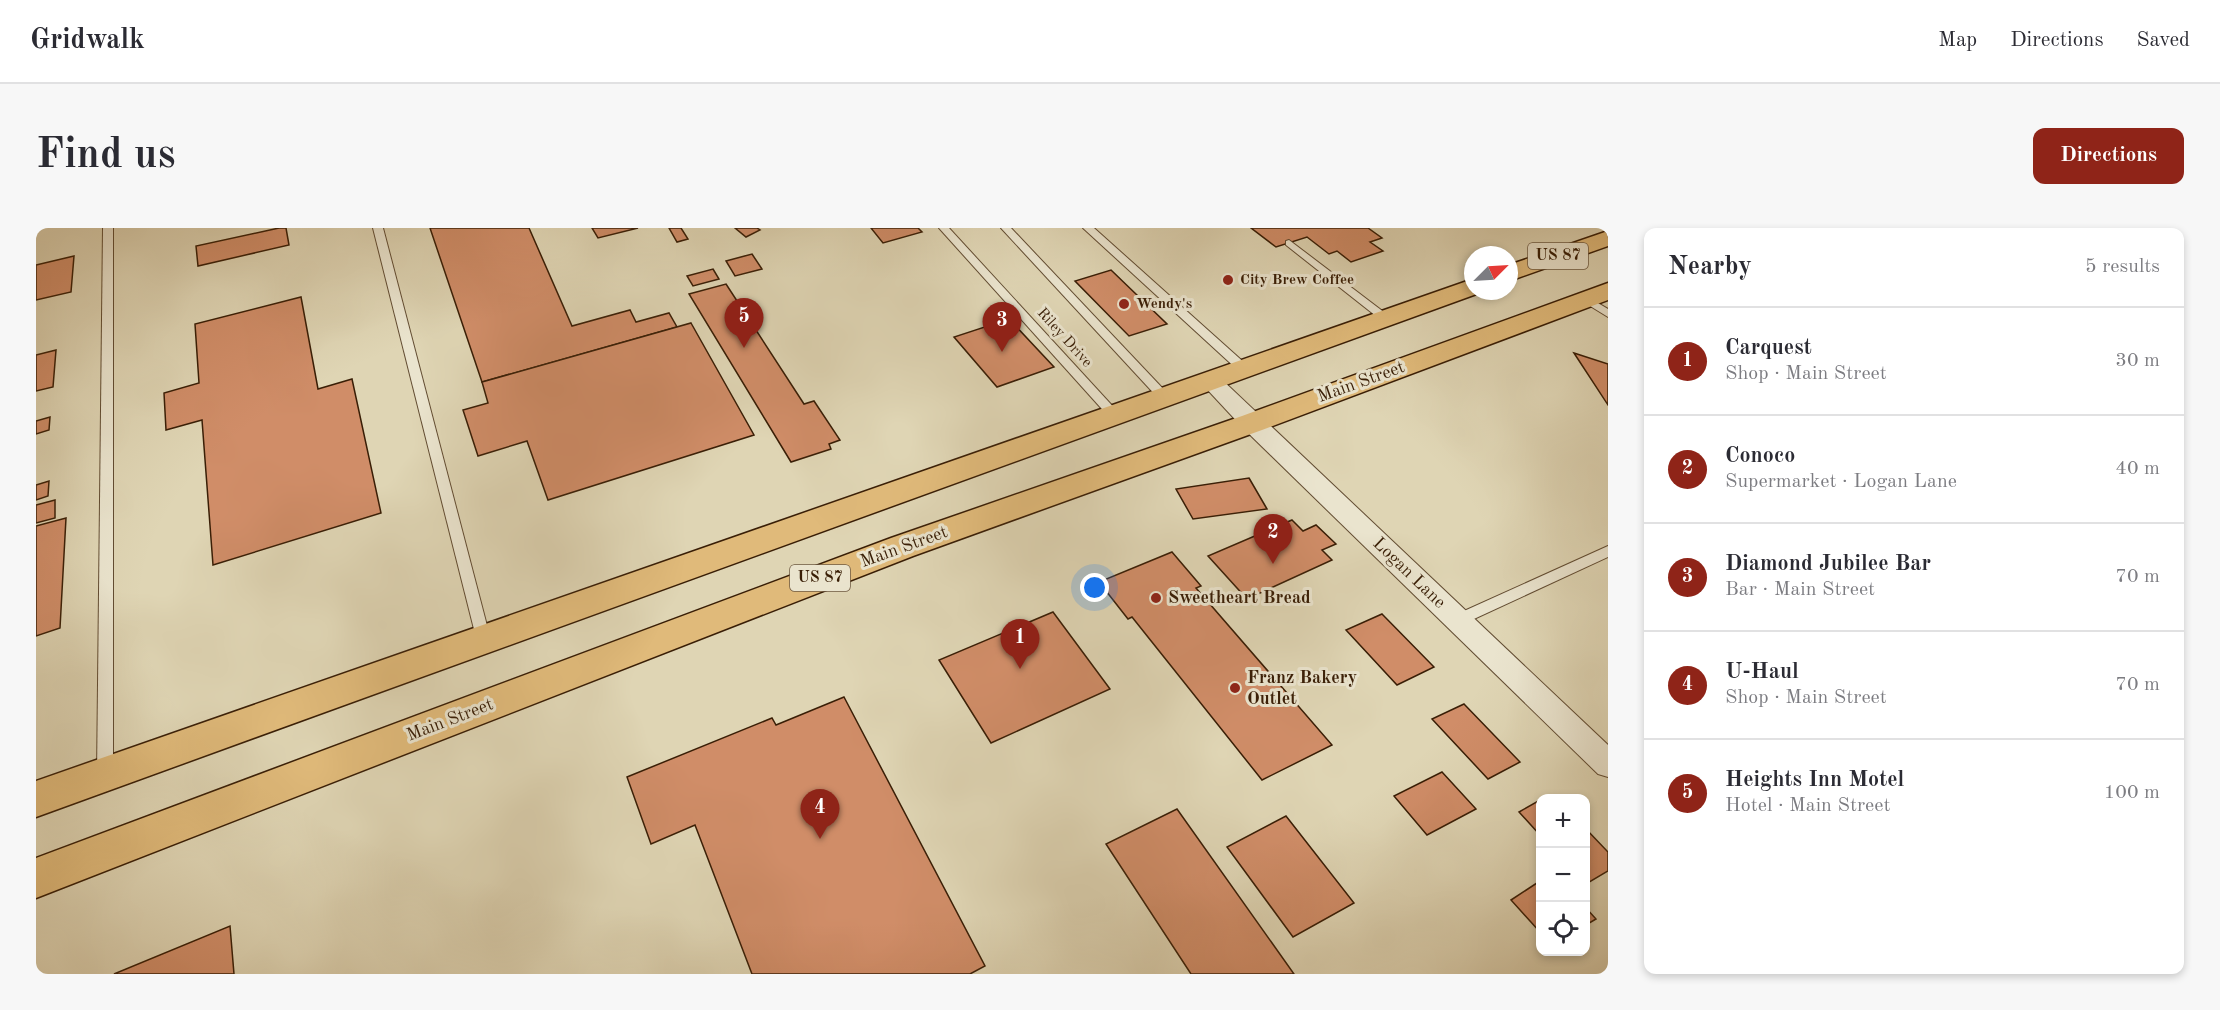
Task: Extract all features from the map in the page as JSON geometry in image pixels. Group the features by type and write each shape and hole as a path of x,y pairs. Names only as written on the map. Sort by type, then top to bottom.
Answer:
{"main road":[{"name":"US 87","path":"1518,270 1608,238"},
{"path":"36,799 484,641 1464,289"},
{"name":"Main Street","path":"36,878 902,547 1601,302"}],"street":[{"name":"Logan Lane","path":"1211,381 1608,764"}],"lane":[{"path":"105,775 108,228"},
{"path":"378,228 484,641"},
{"name":"Riley Drive","path":"944,228 1114,414"},
{"path":"1006,228 1164,397"},
{"path":"1088,228 1244,369"},
{"path":"1289,243 1385,318"},
{"path":"1458,620 1608,551"}],"building":[{"path":"286,228 289,245 198,266 196,246"},
{"path":"430,228 529,228 572,326 630,310 636,322 669,313 677,327 482,382"},
{"path":"592,228 638,228 598,238"},
{"path":"669,228 681,228 688,239 677,242"},
{"path":"735,228 757,228 760,230 746,237"},
{"path":"871,228 918,228 922,232 883,243"},
{"path":"1251,228 1368,228 1382,238 1370,242 1383,251 1351,262 1337,251 1329,254 1307,237 1276,247"},
{"path":"752,254 762,269 735,276 726,261"},
{"path":"74,256 71,292 36,300 36,265"},
{"path":"713,269 719,279 693,286 687,276"},
{"path":"1111,270 1167,324 1129,336 1075,281"},
{"path":"726,284 804,404 814,401 840,440 829,444 831,449 791,462 689,294"},
{"path":"301,297 318,389 352,379 381,513 213,565 202,420 166,430 164,393 199,383 195,324"},
{"path":"1009,319 1054,367 997,387 954,337"},
{"path":"691,323 754,435 548,500 527,441 478,456 463,410 488,403 482,382"},
{"path":"56,350 53,387 36,391 36,355"},
{"path":"1574,353 1608,364 1608,405"},
{"path":"50,417 49,430 36,434 36,421"},
{"path":"1249,478 1267,509 1193,519 1176,489"},
{"path":"49,481 48,496 36,500 36,485"},
{"path":"55,500 55,518 36,523 36,505"},
{"path":"66,518 60,628 36,636 36,526"},
{"path":"1292,520 1303,531 1316,525 1336,544 1322,550 1332,560 1247,599 1208,556"},
{"path":"1172,552 1201,586 1196,588 1332,745 1262,780 1132,617 1128,619 1099,582"},
{"path":"1053,612 1110,689 991,743 939,660"},
{"path":"1382,614 1434,667 1397,685 1346,630"},
{"path":"844,697 985,966 970,974 752,974 695,825 651,844 627,777 772,718 776,725"},
{"path":"1464,704 1520,762 1488,779 1432,719"},
{"path":"1442,772 1476,809 1427,835 1394,796"},
{"path":"1536,802 1536,831 1519,812"},
{"path":"1177,809 1294,974 1191,974 1106,844"},
{"path":"1286,816 1354,903 1293,937 1227,847"},
{"path":"1590,833 1608,852 1608,871 1590,882"},
{"path":"1536,884 1536,928 1511,900"},
{"path":"1590,912 1596,919 1590,923"},
{"path":"230,926 234,974 114,974"}],"place":[{"name":"City Brew Coffee","path":"1228,280"},
{"name":"Wendy's","path":"1124,304"},
{"name":"Heights Inn Motel","path":"744,348"},
{"name":"Diamond Jubilee Bar","path":"1002,352"},
{"name":"Conoco","path":"1273,564"},
{"name":"Sweetheart Bread","path":"1156,598"},
{"name":"Carquest","path":"1020,669"},
{"name":"Franz Bakery Outlet","path":"1235,688"},
{"name":"U-Haul","path":"820,839"}]}
